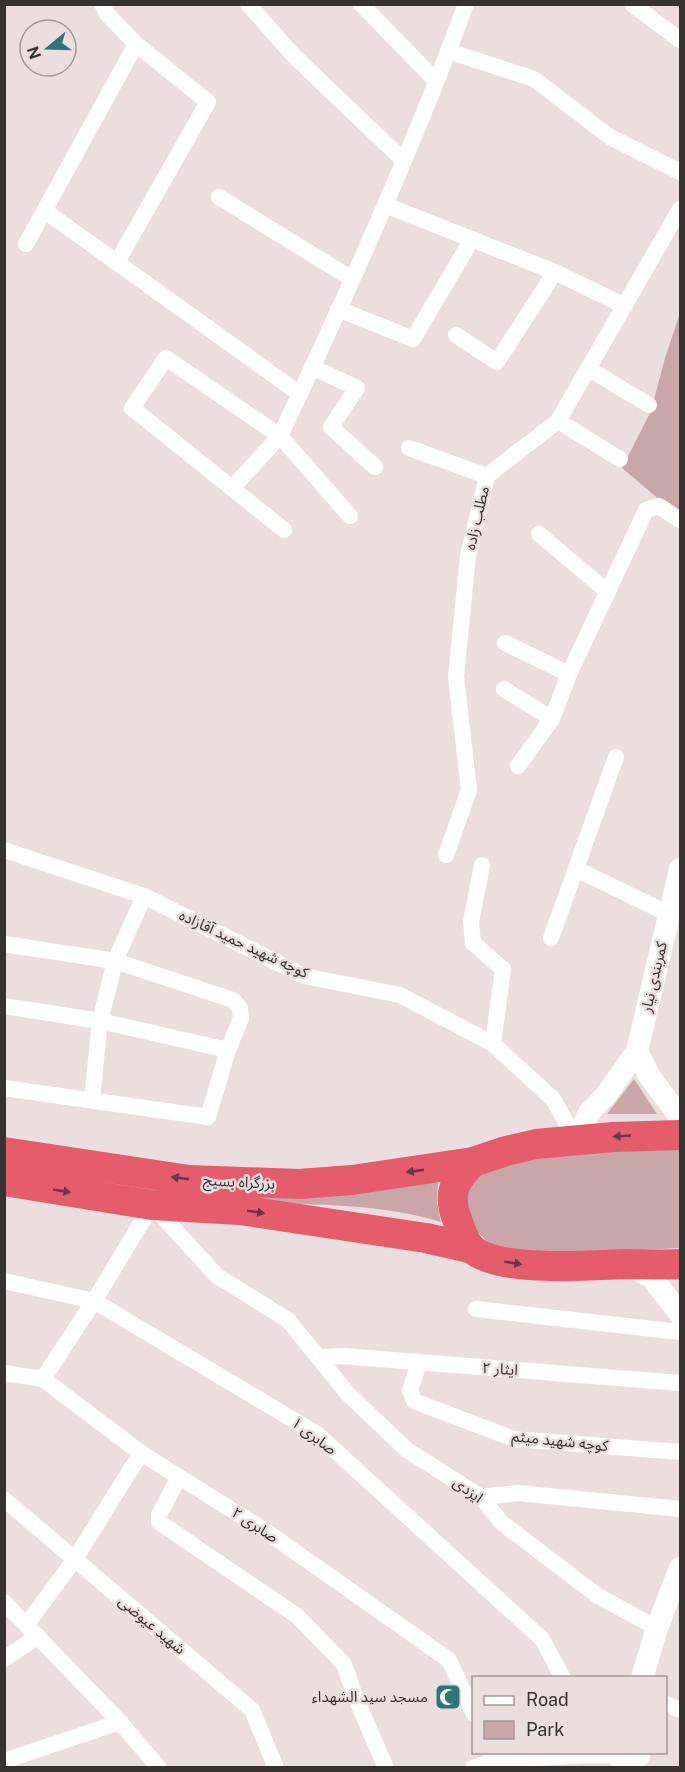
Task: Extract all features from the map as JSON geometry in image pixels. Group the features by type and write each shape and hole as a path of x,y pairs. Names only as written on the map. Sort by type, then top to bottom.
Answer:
{"highway":[{"name":"بزرگراه بسیج","path":"4,1152 189,1180 299,1184 352,1180 473,1162 516,1148 576,1140 681,1136"},
{"path":"470,1248 453,1210 453,1194 459,1176 473,1162"},
{"name":"بزرگراه بسیج","path":"4,1181 152,1205 240,1210 426,1238 470,1248 485,1257 514,1264 572,1266 681,1264"}],"main road":[{"name":"کمربندی نیار","path":"637,1051 681,868"},
{"path":"576,1140 589,1113 606,1095 637,1051 650,1077 681,1117"},
{"path":"627,1264 652,1278 681,1314"},
{"path":"642,1676 657,1628 681,1568"}],"street":[{"path":"102,4 107,14 136,44 208,102 117,262"},
{"path":"248,4 294,56 403,160"},
{"path":"361,4 436,81"},
{"path":"232,488 280,436 385,205 466,4"},
{"path":"643,8 681,40"},
{"path":"27,244 136,44"},
{"path":"448,51 534,79 610,137 681,172"},
{"path":"219,196 352,279"},
{"path":"385,205 555,272 625,306"},
{"name":"مطلب زاده","path":"446,855 469,790 456,677 468,556 487,476 558,421 681,209"},
{"path":"45,211 300,394"},
{"path":"338,309 413,339 472,238"},
{"path":"456,334 497,362 555,272"},
{"path":"284,530 132,408 166,358 280,436 350,516"},
{"path":"312,367 357,388 331,427 375,467"},
{"path":"589,369 650,405"},
{"path":"558,421 620,459"},
{"path":"409,448 487,476"},
{"path":"518,766 552,719 569,674 646,510 659,506 681,520"},
{"path":"539,534 608,592"},
{"path":"505,643 569,674"},
{"path":"504,689 552,719"},
{"path":"550,938 616,757"},
{"name":"کوچه شهید حمید آقازاده","path":"4,850 144,896 304,975 400,995 493,1044 553,1099 576,1140"},
{"path":"482,865 471,922 473,943 503,969 493,1044"},
{"path":"576,869 669,914"},
{"path":"92,1100 100,1021 115,960 144,896"},
{"path":"4,944 115,960 233,1000 240,1008 241,1018 228,1050 208,1117 4,1088"},
{"path":"4,1006 100,1021 228,1050"},
{"path":"43,1379 94,1301 152,1205"},
{"name":"ایزدی","path":"152,1205 217,1276 288,1320 348,1394 407,1450 481,1497 502,1523 598,1596 657,1628"},
{"name":"صابری ۱","path":"4,1281 94,1301 316,1434 542,1639 562,1676"},
{"path":"476,1310 681,1332"},
{"name":"ایثار ۲","path":"320,1357 343,1356 681,1383"},
{"name":"کوچه شهید میثم","path":"419,1363 410,1390 414,1401 513,1439 681,1452"},
{"name":"صابری ۲","path":"4,1374 43,1379 141,1453 267,1532 449,1660 472,1710"},
{"path":"4,1659 32,1630 141,1453"},
{"path":"179,1477 159,1515 159,1522 297,1616 344,1664 386,1767"},
{"path":"481,1497 518,1493 681,1509"},
{"name":"شهید عیوضی","path":"4,1499 252,1710 276,1767"},
{"path":"4,1602 120,1722 159,1767"},
{"path":"667,1704 681,1710"},
{"path":"4,1761 120,1722"},
{"path":"473,1767 493,1756 592,1754 635,1761"}],"green space":[{"path":"680,313 680,517 622,468 651,411"},
{"path":"634,1079 657,1114 607,1114"},
{"path":"680,1145 680,1248 580,1253 506,1250 490,1244 473,1228 464,1198 468,1188 477,1179 498,1165 562,1154"},
{"path":"5,1165 438,1181 437,1203 441,1222 416,1215 364,1207 234,1201 176,1195"}],"place":[{"name":"مسجد سید الشهداء","path":"448,1697"}]}
